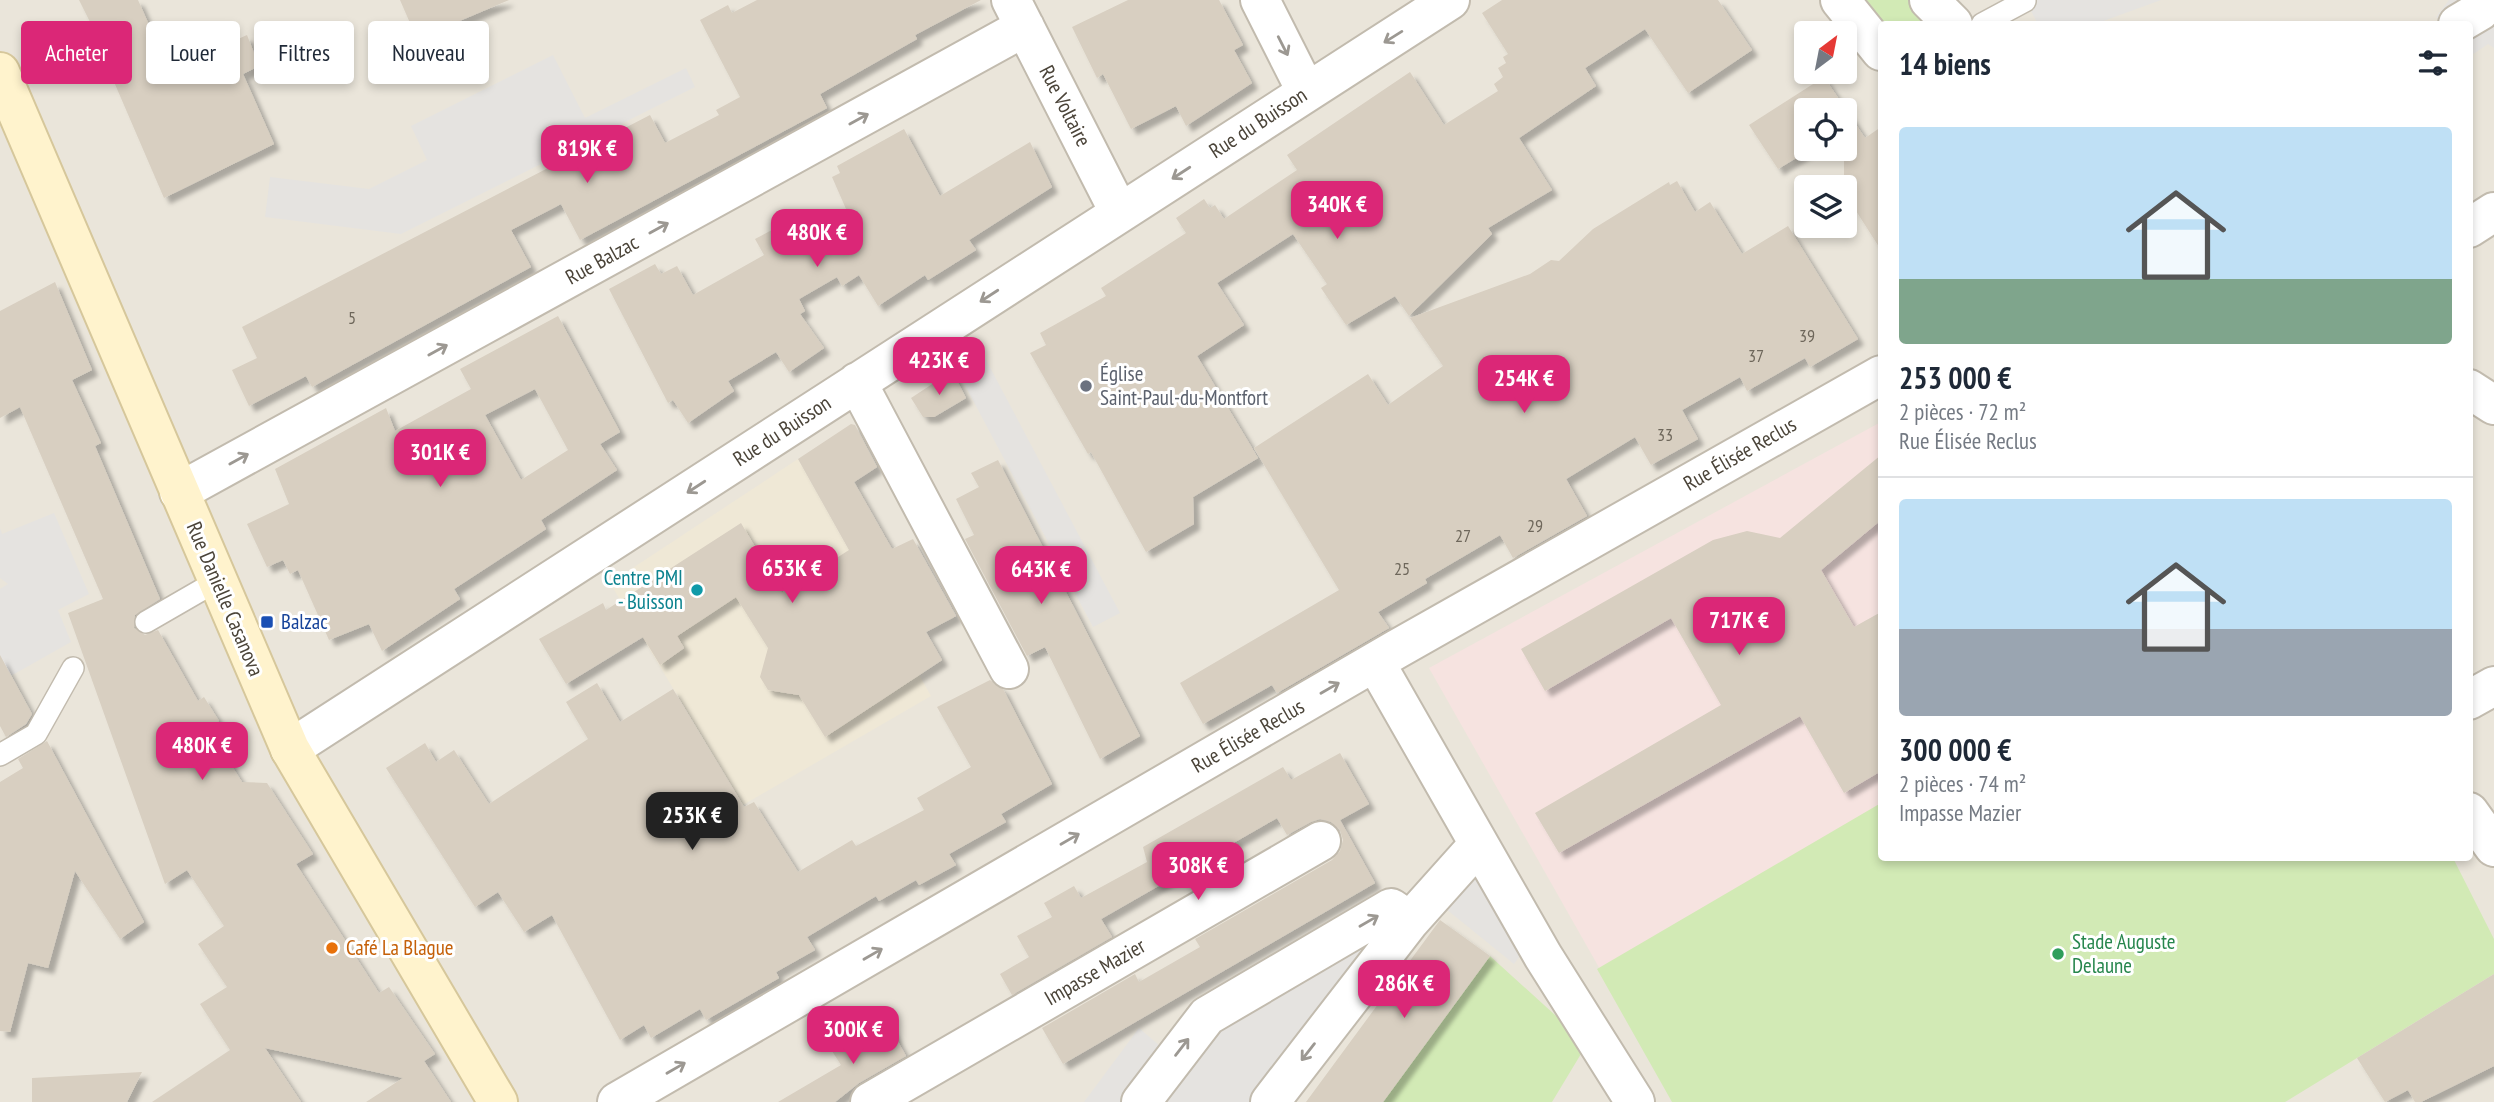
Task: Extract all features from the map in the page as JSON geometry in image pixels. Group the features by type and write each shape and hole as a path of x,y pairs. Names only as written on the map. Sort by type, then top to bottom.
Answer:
{"main road":[{"name":"Rue Danielle Casanova","path":"0,72 290,750 498,1102"}],"street":[{"path":"1260,0 1307,92"},
{"name":"Rue du Buisson","path":"290,750 1450,0"},
{"path":"1840,0 1878,47"},
{"path":"1929,0 1950,21"},
{"path":"2463,21 2480,11 2488,0"},
{"name":"Rue Voltaire","path":"1018,13 1119,212"},
{"name":"Rue Balzac","path":"179,492 1018,13"},
{"path":"2473,225 2494,212"},
{"name":"Rue Élisée Reclus","path":"617,1102 1375,662 1878,377"},
{"path":"857,382 1009,669"},
{"path":"2473,392 2494,405"},
{"path":"1375,662 1478,845 1635,1102"},
{"path":"2473,698 2494,686"},
{"path":"2473,818 2494,847"},
{"name":"Impasse Mazier","path":"870,1102 1321,841"},
{"path":"1270,1102 1410,921 1478,845"},
{"path":"1141,1102 1207,1016 1391,908 1410,921"}],"lane":[{"path":"1988,21 2025,1"},
{"path":"146,622 217,581"},
{"path":"0,755 36,734 73,668"}],"shaded area":[{"path":"0,0 2494,0 2494,1102 0,1102"},
{"path":"2025,0 2161,0 2103,21 2036,21"},
{"path":"2449,0 2494,0 2494,48 2488,44 2473,54 2473,21 2441,21 2436,17"},
{"path":"553,55 585,118 686,68 695,87 401,234 265,217 270,177 369,189 427,160 411,126"},
{"path":"985,358 1120,613 1093,627 958,372"},
{"path":"1878,424 1878,806 1601,971 1429,668"},
{"path":"798,459 931,696 743,805 610,583"},
{"path":"54,513 89,594 58,610 71,642 0,682 0,589 8,584 0,578 0,528 2,534"},
{"path":"1474,873 1526,948 1514,964 1446,909"},
{"path":"1416,928 1286,1102 1084,1102 1139,1028 1160,1046 1243,978"}],"green space":[{"path":"1858,0 1913,0 1936,21 1878,21"},
{"name":"Stade Auguste Delaune","path":"1878,805 1878,861 2455,861 2494,939 2494,974 2285,1102 1672,1102 1597,969"},
{"path":"1490,956 1587,1044 1552,1102 1383,1102"}],"building":[{"path":"79,0 138,0 147,21 146,84 240,84 240,38 247,35 254,53 254,68 243,74 274,144 164,198 115,84 132,84 132,21 90,21"},
{"path":"400,0 509,0 459,21 409,21"},
{"path":"757,0 981,0 915,35 917,39 820,94 827,108 580,240 561,204 511,230 531,267 312,387 306,376 249,406 232,370 257,358 242,327 650,115 665,143 719,115 716,110 740,97 700,20 728,5 732,13"},
{"path":"1128,0 1219,0 1243,45 1234,50 1252,83 1186,126 1176,106 1131,129 1103,74 1097,78 1072,27"},
{"path":"1502,0 1718,0 1752,50 1688,93 1645,29 1585,68 1596,86 1519,138 1552,190 1488,228 1492,234 1409,316 1395,296 1346,325 1321,288 1327,284 1293,234 1217,283 1244,325 1197,356 1258,458 1193,497 1194,524 1146,552 1091,452 1088,454 1030,353 1046,345 1040,333 1106,296 1101,288 1186,233 1176,218 1204,199 1210,208 1215,205 1224,219 1297,170 1287,155 1410,72 1444,125 1498,91 1494,84 1503,77 1498,68 1506,63 1503,57 1508,54 1482,13"},
{"path":"1813,84 1829,84 1838,98 1794,98 1794,159 1778,169 1749,125"},
{"path":"1857,126 1865,138 1878,129 1878,245 1857,212 1857,175 1844,175 1844,161 1857,161"},
{"path":"904,129 940,196 1030,142 1052,187 969,240 976,250 928,280 925,275 878,306 859,275 842,286 837,277 799,299 805,311 800,314 824,348 789,372 776,352 728,381 734,391 688,423 673,400 668,403 609,289 655,264 661,274 677,266 693,295 764,255 755,239 785,223 798,247 850,218 832,177 840,173 837,166"},
{"path":"1677,181 1695,212 1710,202 1742,254 1788,226 1858,339 1810,367 1805,358 1747,391 1740,377 1682,410 1698,439 1651,465 1635,437 1566,479 1587,516 1513,558 1500,535 1425,579 1427,583 1378,612 1389,628 1277,693 1272,685 1203,724 1180,683 1339,590 1254,448 1368,374 1388,405 1443,366 1410,318 1530,274 1551,260 1559,261 1593,229 1669,182 1670,185"},
{"path":"55,282 92,370 72,380 101,443 95,446 160,599 135,615 134,628 145,635 158,630 198,701 204,697 219,721 208,729 242,782 267,783 313,854 296,864 379,993 389,987 435,1054 424,1061 451,1102 366,1102 403,1078 265,1048 301,1102 152,1102 230,1050 200,1004 227,987 198,944 224,926 187,870 165,884 68,613 103,599 20,407 0,418 0,311"},
{"path":"558,316 620,432 600,444 617,470 541,520 546,529 454,589 460,599 382,651 369,624 329,640 298,570 290,574 283,560 267,567 247,524 289,504 275,469 386,408 395,431 471,389 460,369","holes":["535,389 568,450 521,480 485,415"]},
{"path":"952,371 966,398 934,417 923,417 911,398"},
{"path":"851,424 855,425 877,467 854,482 892,549 913,539 956,616 926,632 942,660 825,737 799,695 768,690 760,677 768,648 736,597 677,636 684,648 660,665 643,637 566,684 539,639 603,603 606,610 741,523 782,593 849,550 798,459"},
{"path":"1878,457 1878,522 1821,570 1854,627 1878,614 1878,773 1844,793 1800,716 1559,853 1535,813 1721,705 1671,618 1545,691 1521,649 1713,540 1747,531 1780,538"},
{"path":"998,460 1140,736 1100,759 1045,647 1027,656 965,539 974,535 956,499 979,487 971,473"},
{"path":"0,655 32,714 26,724 6,737 0,726"},
{"path":"990,680 1003,689 1052,784 1001,814 1006,822 949,854 956,865 919,885 916,880 879,901 876,896 807,937 815,950 776,972 779,978 706,1020 700,1009 651,1038 644,1025 620,1040 552,915 524,932 498,892 475,907 386,768 425,743 436,762 454,750 489,804 588,739 566,702 597,683 620,722 673,689 744,807 754,802 798,872 852,840 856,846 924,810 917,798 971,767 937,707"},
{"path":"47,741 144,922 120,939 75,871 48,968 28,963 10,1032 0,1031 0,782 23,768 18,759"},
{"path":"1340,753 1369,804 1340,820 1375,883 1063,1064 1042,1028 1135,974 1139,982 1200,947 1195,939 1332,860 1340,851 1343,840 1340,830 1331,822 1320,819 1287,835 1277,818 1101,919 1112,937 1012,995 1000,974 1029,957 1017,936 1052,917 1044,903 1074,886 1081,898 1147,862 1143,847 1283,767 1291,780"},
{"path":"1440,920 1490,956 1383,1102 1306,1102"},
{"path":"2494,974 2494,1066 2421,1102 2415,1102 2408,1090 2385,1102 2357,1058"},
{"path":"886,1020 906,1056 859,1083 835,1102 778,1102 841,1065 832,1051"},
{"path":"142,1072 127,1102 32,1102 32,1078"}],"place":[{"name":"Église Saint-Paul-du-Montfort","path":"1086,386"},
{"name":"Centre PMI - Buisson","path":"697,590"},
{"name":"Balzac","path":"267,622"},
{"name":"Café La Blague","path":"332,948"},
{"name":"Stade Auguste Delaune","path":"2058,954"}]}
